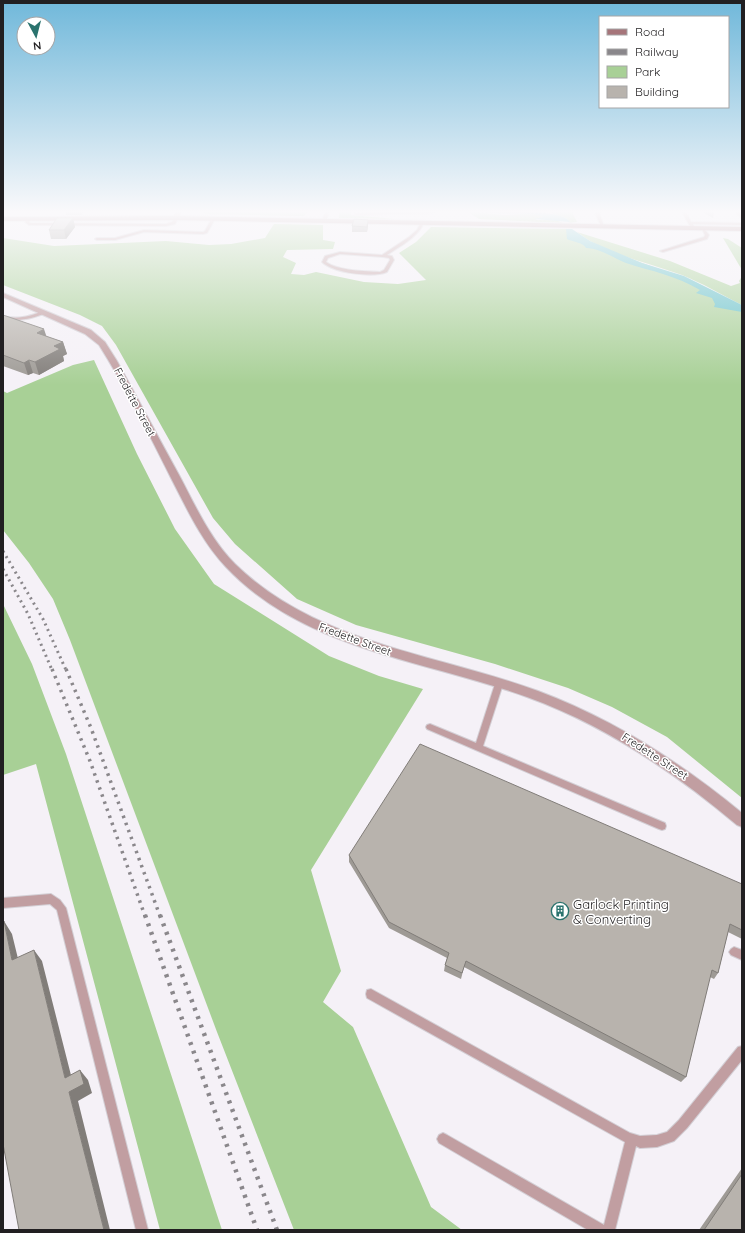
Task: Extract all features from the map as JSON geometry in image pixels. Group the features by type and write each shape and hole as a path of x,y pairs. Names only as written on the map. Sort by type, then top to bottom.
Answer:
{"street":[{"name":"Fredette Street","path":"3,295 78,326 93,335 106,349 199,522 219,551 242,577 286,609 322,628 390,652 532,693 581,713 626,736 692,780 742,820"}],"lane":[{"path":"350,270 381,273 387,270"},
{"path":"3,317 13,320 23,320 44,312"},
{"path":"479,746 500,684"},
{"path":"430,727 479,746 662,826"},
{"path":"3,903 50,899 58,903 61,908 142,1230"},
{"path":"371,994 632,1139 640,1142 657,1141 670,1137 683,1124 742,1052"},
{"path":"443,1139 600,1230"},
{"path":"609,1230 632,1139"}],"green space":[{"path":"3,270 293,270 291,274 304,275 316,272 364,282 398,284 426,280 416,270 661,270 673,274 742,308 742,798 667,737 612,707 568,688 495,664 356,625 297,599 235,544 213,518 116,345 102,326 80,315 3,285"},
{"path":"665,270 691,270 731,286 740,283 739,281 742,276 742,305 704,285"},
{"path":"94,360 137,454 175,529 214,584 329,656 379,676 423,689 311,870 341,971 323,1002 353,1027 431,1207 462,1230 294,1230 217,1032 70,640 53,599 29,563 3,530 3,391 7,393 73,365"},
{"path":"3,604 32,664 66,754 222,1230 160,1230 36,764 3,775"}],"water":[{"path":"649,270 663,270 684,276 742,305 742,312 714,307 715,304 712,298 696,293 700,290 664,274"}],"building":[{"path":"3,315 44,329 37,333 63,342 54,346 60,349 35,362 29,360 24,363 3,355"},
{"name":"Garlock Printing & Converting","path":"420,744 742,884 742,930 730,924 718,973 712,970 686,1077 466,961 462,973 445,965 449,953 389,922 349,855"},
{"path":"4,921 12,960 34,950 65,1078 80,1070 84,1084 69,1092 104,1230 19,1230 3,1144"},
{"path":"742,1174 742,1230 704,1230"}],"railway":[{"path":"3,551 43,619 66,670"},
{"path":"3,569 28,614 52,670"},
{"path":"52,669 90,761 145,916"},
{"path":"66,669 91,728 160,916"},
{"path":"145,915 257,1230"},
{"path":"160,915 277,1230"}],"place":[{"name":"Garlock Printing & Converting","path":"560,911"}]}
